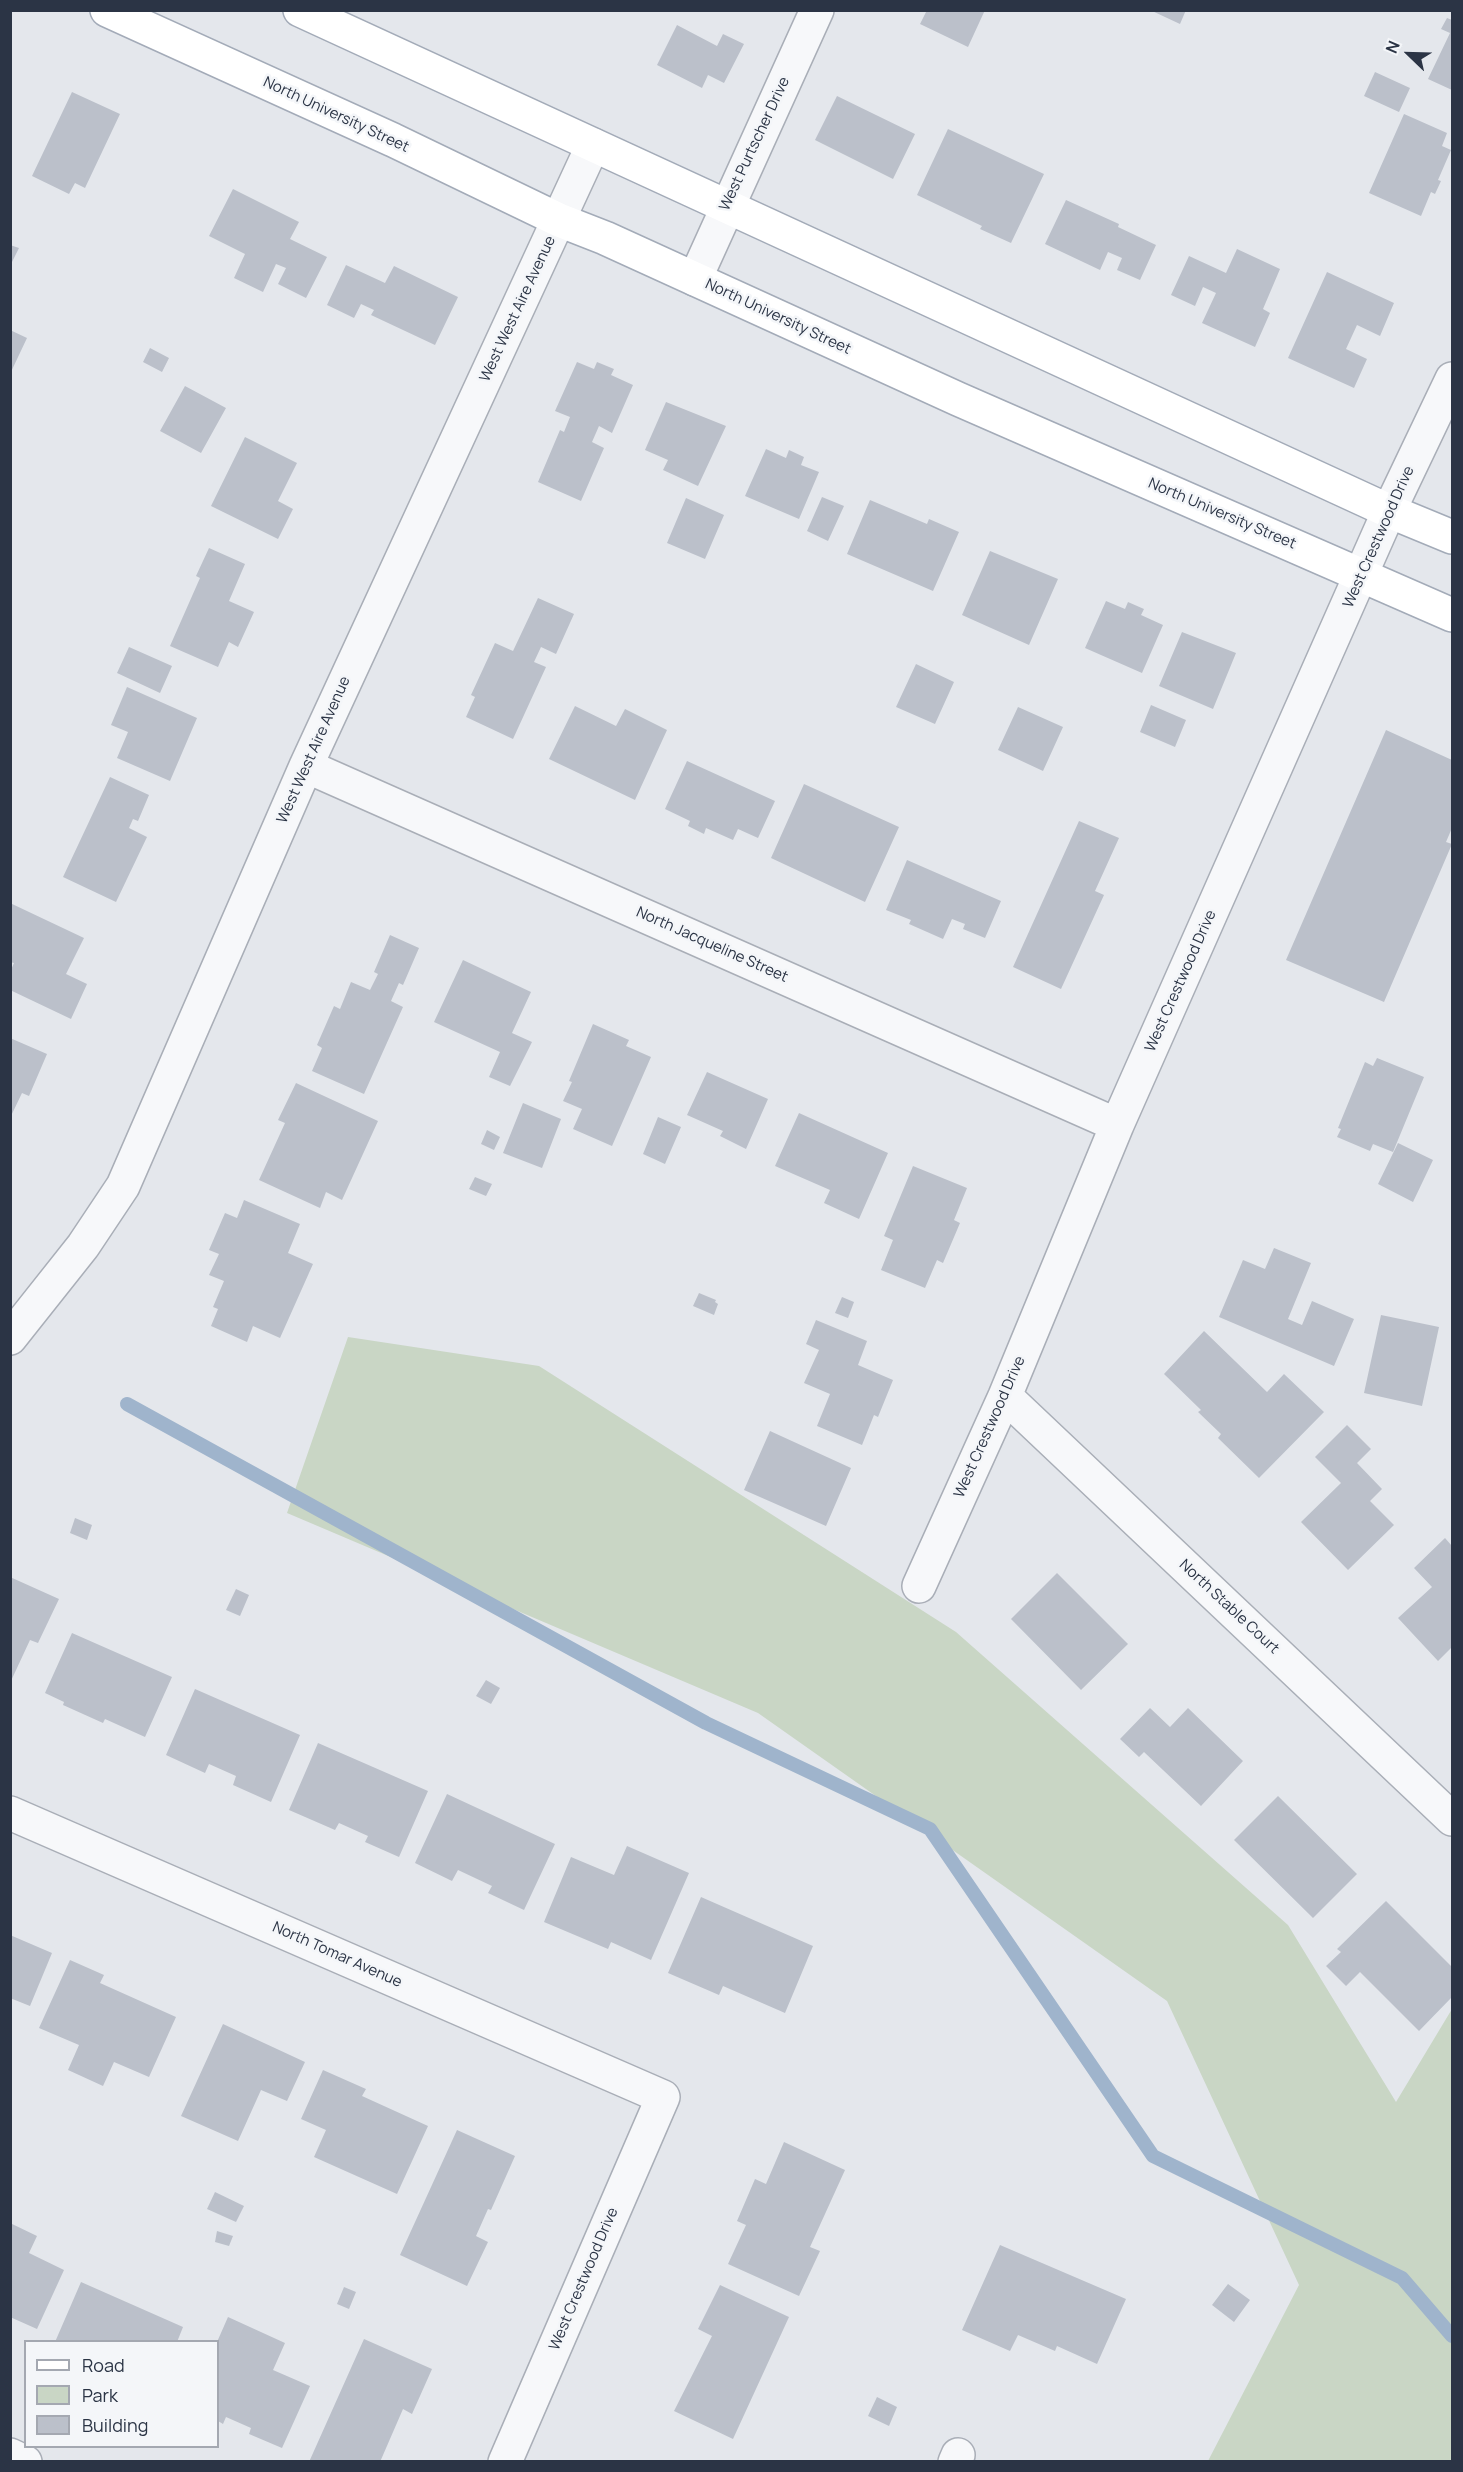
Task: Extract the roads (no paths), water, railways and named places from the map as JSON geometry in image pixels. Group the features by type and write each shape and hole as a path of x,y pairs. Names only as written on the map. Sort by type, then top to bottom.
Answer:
{"main road":[{"name":"North University Street","path":"107,10 559,220 605,238 958,399 1452,615"},
{"path":"300,10 1389,511 1452,537"}],"street":[{"name":"West Purtscher Drive","path":"694,279 816,10"},
{"name":"West West Aire Avenue","path":"10,1338 83,1246 123,1186 306,766 593,145"},
{"name":"West Crestwood Drive","path":"919,1586 1005,1396 1117,1125 1389,511 1452,379"},
{"name":"North Jacqueline Street","path":"306,766 1117,1125"},
{"name":"North Stable Court","path":"1005,1396 1452,1819"},
{"name":"North Tomar Avenue","path":"10,1813 663,2097"},
{"name":"West Crestwood Drive","path":"505,2462 663,2097"},
{"path":"10,2455 25,2462"}],"waterway":[{"path":"127,1404 706,1723 930,1829 1153,2156 1402,2278 1452,2336"}]}
